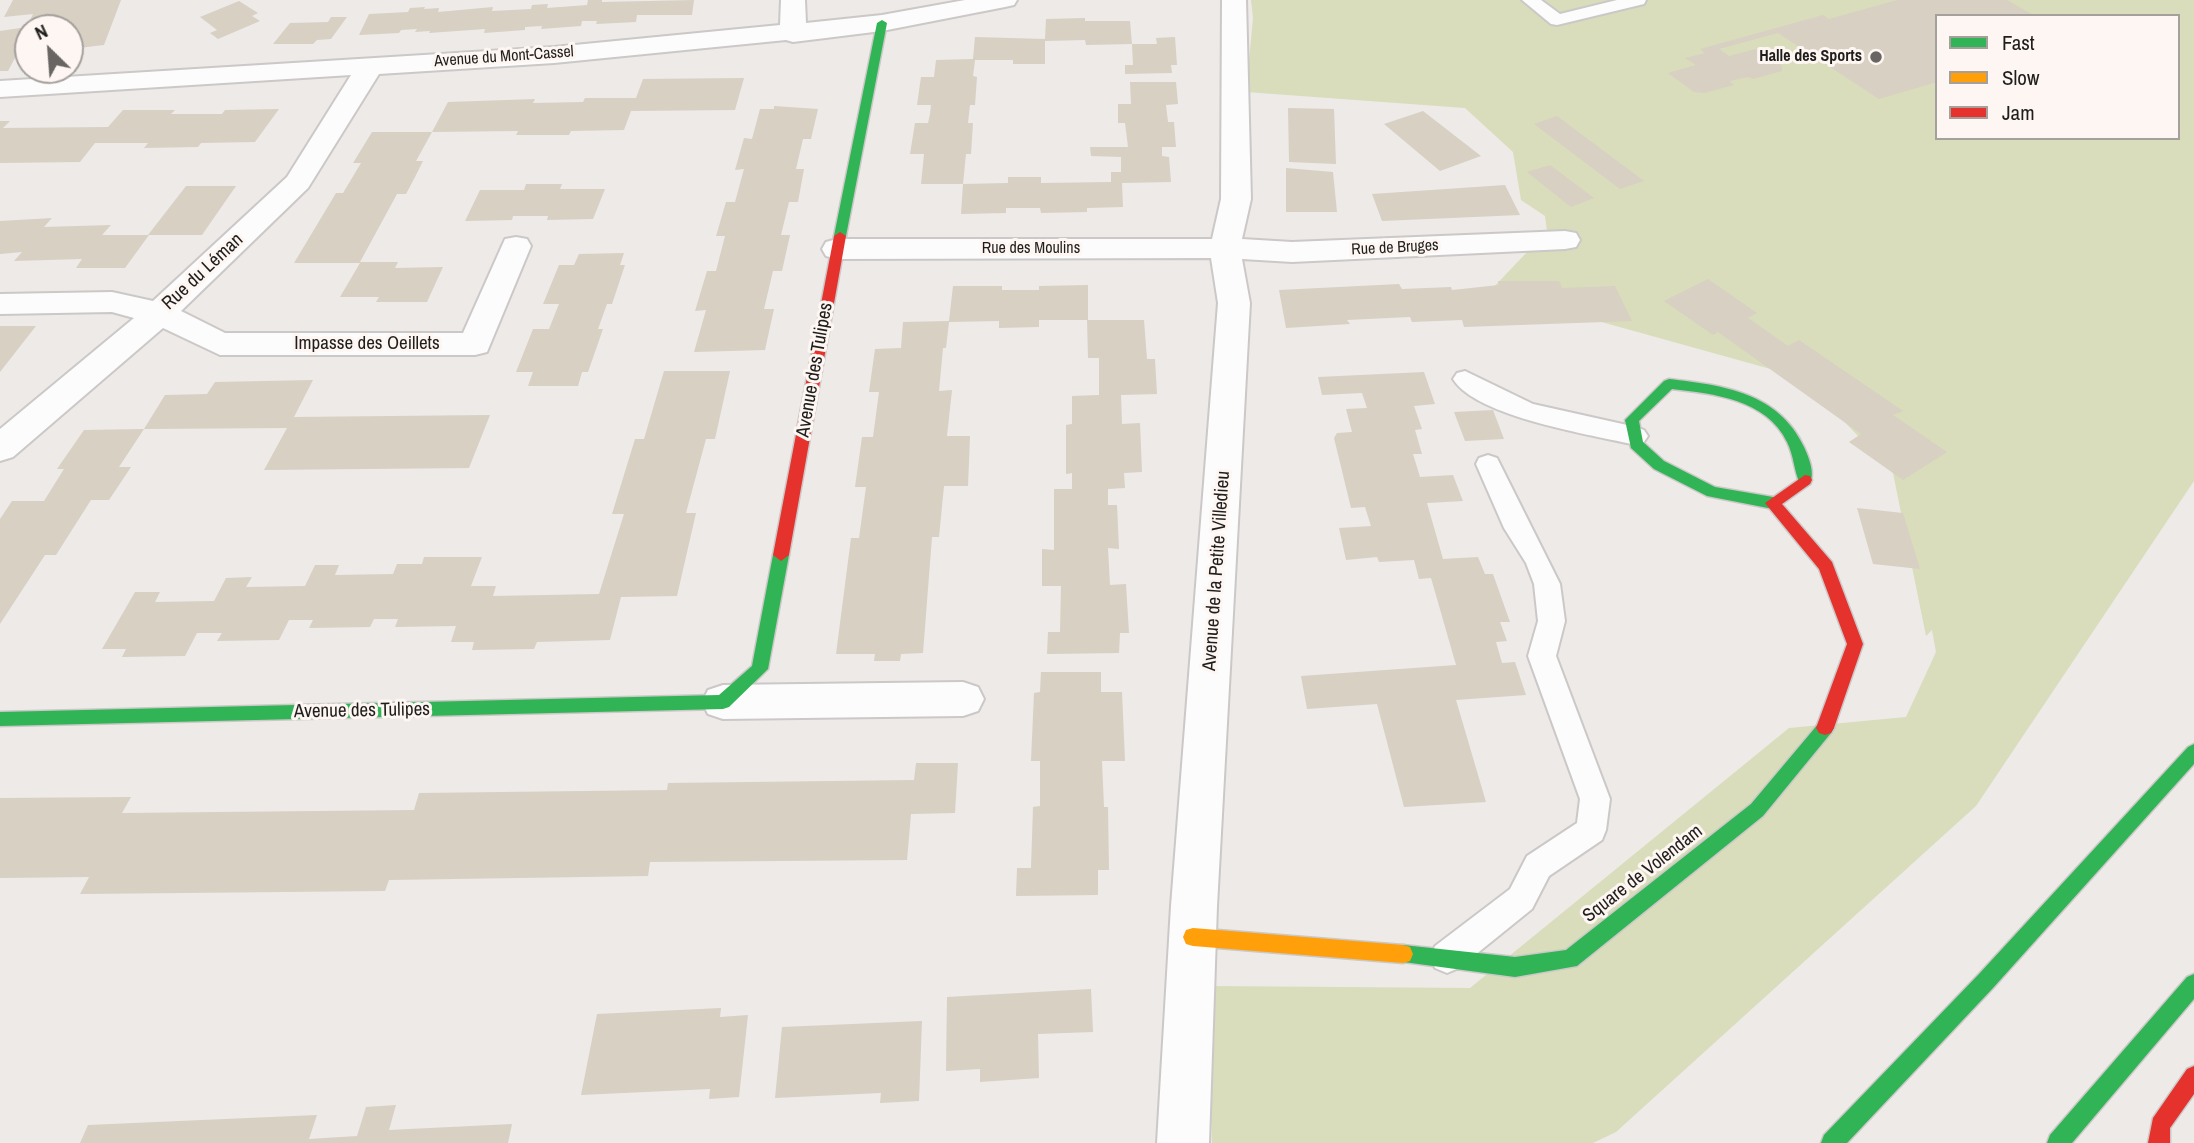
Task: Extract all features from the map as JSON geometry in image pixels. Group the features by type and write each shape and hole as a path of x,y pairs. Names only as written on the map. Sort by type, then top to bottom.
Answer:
{"street":[{"path":"793,0 793,34"},
{"name":"Avenue du Mont-Cassel","path":"0,89 554,55 793,34 882,23 1005,0"},
{"name":"Avenue de la Petite Villedieu","path":"1183,1143 1193,937 1234,303 1225,248 1236,199 1234,0"},
{"name":"Avenue des Tulipes","path":"723,702 760,669 837,249 882,23"},
{"name":"Rue du Léman","path":"0,448 160,313 298,182 371,65"},
{"name":"Rue de Bruges","path":"1225,248 1292,252 1564,240"},
{"name":"Impasse des Oeillets","path":"160,313 220,344 475,344 516,246"},
{"name":"Rue des Moulins","path":"837,249 1225,248"},
{"path":"0,304 112,302 160,313"},
{"path":"1669,384 1734,391 1777,415 1796,444 1806,479 1773,503 1712,492 1659,464 1636,444 1632,420 1669,384"},
{"name":"Square de Volendam","path":"1193,937 1447,957 1515,967 1570,958 1757,810 1826,727 1855,644 1826,566 1773,503"},
{"name":"Avenue des Tulipes","path":"0,719 963,699"},
{"path":"1832,1143 1986,981 2194,752"},
{"path":"2058,1143 2194,984"},
{"path":"2159,1143 2160,1125 2194,1076"}],"lane":[{"path":"1530,0 1557,20 1638,0"},
{"path":"1465,379 1483,394 1532,412 1636,436"},
{"path":"1447,957 1521,899 1538,866 1591,830 1595,799 1542,656 1550,640 1551,609 1547,580 1518,530 1504,492 1488,464"}],"green space":[{"path":"1251,0 2194,0 2194,481 1976,806 1616,1132 1593,1143 1212,1143 1208,986 1470,988 1789,728 1906,717 1936,652 1932,630 1926,636 1893,473 1803,378 1490,291 1547,231 1545,216 1521,200 1513,152 1465,108 1246,92 1253,18"}],"building":[{"path":"13,0 121,0 104,45 84,47 84,14 14,14 4,17"},
{"path":"588,0 694,0 692,15 637,15 636,22 596,24 597,21 582,21 581,26 541,29 542,26 525,27 525,30 484,33 485,29 429,33 430,31 415,32 417,29 401,30 399,33 359,35 369,14 408,12 410,8 425,7 424,9 439,8 438,12 493,7 492,11 531,9 532,5 548,4 547,8 587,5"},
{"name":"Halle des Sports","path":"1897,0 2007,0 2032,14 1935,14 1935,83 1879,99 1778,33 1719,49 1729,56 1756,49 1782,66 1782,71 1753,79 1748,77 1730,81 1734,85 1704,93 1694,92 1668,73 1696,65 1685,58 1705,53 1700,49 1823,15 1829,19"},
{"path":"239,1 258,13 252,16 260,21 218,39 210,33 217,30 200,17"},
{"path":"331,17 347,17 331,39 317,40 313,44 273,44 290,23 328,22"},
{"path":"1085,18 1085,21 1130,21 1132,44 1086,45 1085,40 1045,41 1045,64 1013,64 1013,60 975,60 975,105 970,105 968,123 973,123 971,154 966,154 963,184 921,184 924,154 910,154 915,123 928,123 930,114 931,105 917,105 921,77 934,77 936,60 973,59 975,37 1045,39 1046,19"},
{"path":"14,29 14,60 8,71 0,71 0,31"},
{"path":"1175,37 1177,65 1171,65 1172,73 1125,74 1125,65 1133,65 1132,44 1157,44 1156,38"},
{"path":"744,78 735,110 631,111 624,130 571,131 569,135 516,135 518,131 432,132 448,102 535,99 533,103 583,102 585,98 636,98 643,79"},
{"path":"1130,82 1176,82 1178,104 1166,105 1168,122 1174,122 1176,147 1162,147 1162,156 1169,157 1171,182 1122,183 1123,207 1087,208 1087,212 1041,213 1040,208 1006,208 1006,213 961,214 963,184 1008,183 1008,177 1041,177 1041,183 1111,182 1111,172 1121,172 1121,157 1091,156 1090,147 1128,147 1125,123 1118,123 1118,104 1131,104"},
{"path":"774,106 818,109 811,139 803,139 796,169 804,169 798,202 789,202 781,235 790,235 782,271 773,271 764,309 774,309 765,350 694,352 706,310 695,311 707,271 716,271 725,236 716,236 726,202 735,202 744,169 735,170 744,138 752,139 760,109 774,109"},
{"path":"1288,108 1334,109 1336,164 1289,162"},
{"path":"279,109 255,142 144,148 148,143 95,143 80,162 0,163 0,121 10,121 3,128 108,127 123,110 222,114 225,110"},
{"path":"1423,111 1481,156 1440,171 1384,124"},
{"path":"1557,116 1644,181 1620,189 1534,124"},
{"path":"372,132 432,132 416,161 423,161 406,194 397,194 360,262 398,262 395,268 443,267 427,302 376,302 379,297 340,297 360,263 294,263 336,193 343,193 361,163 353,163"},
{"path":"1550,165 1594,198 1571,207 1527,172"},
{"path":"1286,168 1333,172 1337,212 1286,212"},
{"path":"526,184 562,184 560,189 605,189 593,219 547,220 548,216 513,216 512,220 465,221 480,190 524,190"},
{"path":"1505,185 1520,215 1382,221 1372,194"},
{"path":"186,186 236,186 202,235 149,235 125,268 76,268 82,259 14,261 22,252 0,254 0,221 52,218 44,227 111,225 102,235 148,235"},
{"path":"624,253 620,265 625,265 612,304 607,304 598,329 603,329 588,372 582,372 578,386 528,386 533,372 516,372 533,329 549,329 559,304 543,304 559,265 574,265 579,254"},
{"path":"1708,279 1757,313 1748,318 1788,346 1799,340 1903,411 1893,415 1947,452 1903,480 1849,442 1861,434 1718,332 1713,335 1664,301"},
{"path":"1498,281 1559,281 1562,288 1615,286 1632,321 1464,327 1462,320 1412,322 1410,317 1347,320 1350,324 1286,328 1279,290 1399,284 1402,289 1451,287 1452,290 1499,285"},
{"path":"1088,285 1088,320 1039,320 1039,327 999,328 999,321 949,322 946,348 943,348 939,391 952,390 947,436 970,436 968,486 944,486 939,537 932,537 923,653 901,654 900,661 874,661 875,654 836,654 851,538 859,538 866,487 855,487 862,437 873,437 879,392 869,392 875,349 901,348 903,322 949,321 953,286 1002,286 1002,290 1039,290 1039,286"},
{"path":"1087,320 1144,320 1147,359 1155,359 1157,394 1121,395 1122,424 1140,423 1142,472 1124,473 1125,488 1108,489 1108,505 1117,505 1119,549 1108,548 1110,585 1126,584 1129,633 1120,633 1119,653 1047,654 1048,632 1060,632 1061,586 1042,586 1042,549 1054,550 1054,489 1072,489 1072,473 1066,474 1066,425 1072,424 1072,396 1099,395 1099,358 1088,358"},
{"path":"0,326 36,326 0,372"},
{"path":"664,371 730,371 715,439 706,439 686,513 696,513 677,596 621,597 610,640 537,642 534,649 472,650 474,642 451,642 456,626 395,627 398,619 374,619 370,627 309,628 313,620 289,620 279,640 217,641 222,633 197,633 185,656 122,657 126,649 102,649 135,592 160,592 155,602 214,601 226,578 252,577 246,587 305,586 315,565 339,565 335,575 393,574 397,564 422,564 424,557 482,557 471,586 496,586 493,596 599,594 624,514 612,514 635,439 644,439"},
{"path":"1424,372 1435,404 1414,406 1422,429 1415,430 1422,454 1413,454 1420,477 1453,475 1463,501 1427,503 1443,559 1478,557 1485,574 1493,574 1510,622 1500,622 1507,641 1496,642 1502,663 1515,662 1526,695 1456,700 1486,802 1404,807 1377,704 1307,709 1301,676 1456,665 1431,578 1419,579 1414,560 1379,562 1377,557 1346,560 1339,528 1371,526 1365,507 1351,508 1334,438 1337,433 1352,432 1346,409 1367,408 1362,393 1322,395 1318,377"},
{"path":"313,380 294,417 490,415 469,468 264,470 287,428 144,429 165,395 207,394 215,382"},
{"path":"1493,410 1504,439 1465,441 1454,412"},
{"path":"144,429 119,467 131,467 109,500 91,500 56,555 45,555 0,624 0,519 12,501 44,501 64,469 57,469 84,430"},
{"path":"1857,508 1903,513 1920,569 1873,564"},
{"path":"1041,672 1101,672 1101,692 1122,692 1125,761 1102,761 1104,807 1108,807 1109,870 1098,870 1098,895 1016,896 1017,868 1031,868 1033,807 1040,806 1040,761 1031,761 1034,693 1040,692"},
{"path":"916,763 958,763 955,813 911,814 907,860 650,862 648,876 389,880 385,891 80,894 89,877 0,878 0,798 131,797 122,813 414,810 419,793 667,790 668,783 914,780"},
{"path":"1091,989 1093,1032 1038,1034 1039,1078 980,1082 980,1069 946,1071 947,997"},
{"path":"721,1008 720,1017 748,1015 739,1097 709,1099 710,1089 581,1095 597,1014"},
{"path":"922,1021 919,1101 880,1103 881,1093 775,1098 782,1027"},
{"path":"396,1105 389,1130 512,1124 508,1143 80,1143 88,1125 317,1115 309,1139 357,1136 366,1107"}],"traffic: fast":[{"path":"840,236 882,23"},
{"path":"1773,503 1712,492 1659,465 1636,444 1632,420 1669,384 1736,395 1766,409 1779,420 1798,450 1805,480"},
{"path":"0,719 723,702 760,669 781,555"},
{"path":"1403,954 1515,967 1570,959 1757,810 1825,728"},
{"path":"1832,1143 1986,981 2194,752"},
{"path":"2058,1143 2194,984"}],"traffic: slow":[{"path":"1193,937 1403,954"}],"traffic: jam":[{"path":"781,555 840,236"},
{"path":"1805,480 1773,503 1826,566 1855,644 1825,728"},
{"path":"2159,1143 2160,1125 2194,1076"}],"place":[{"name":"Halle des Sports","path":"1876,57"}]}
